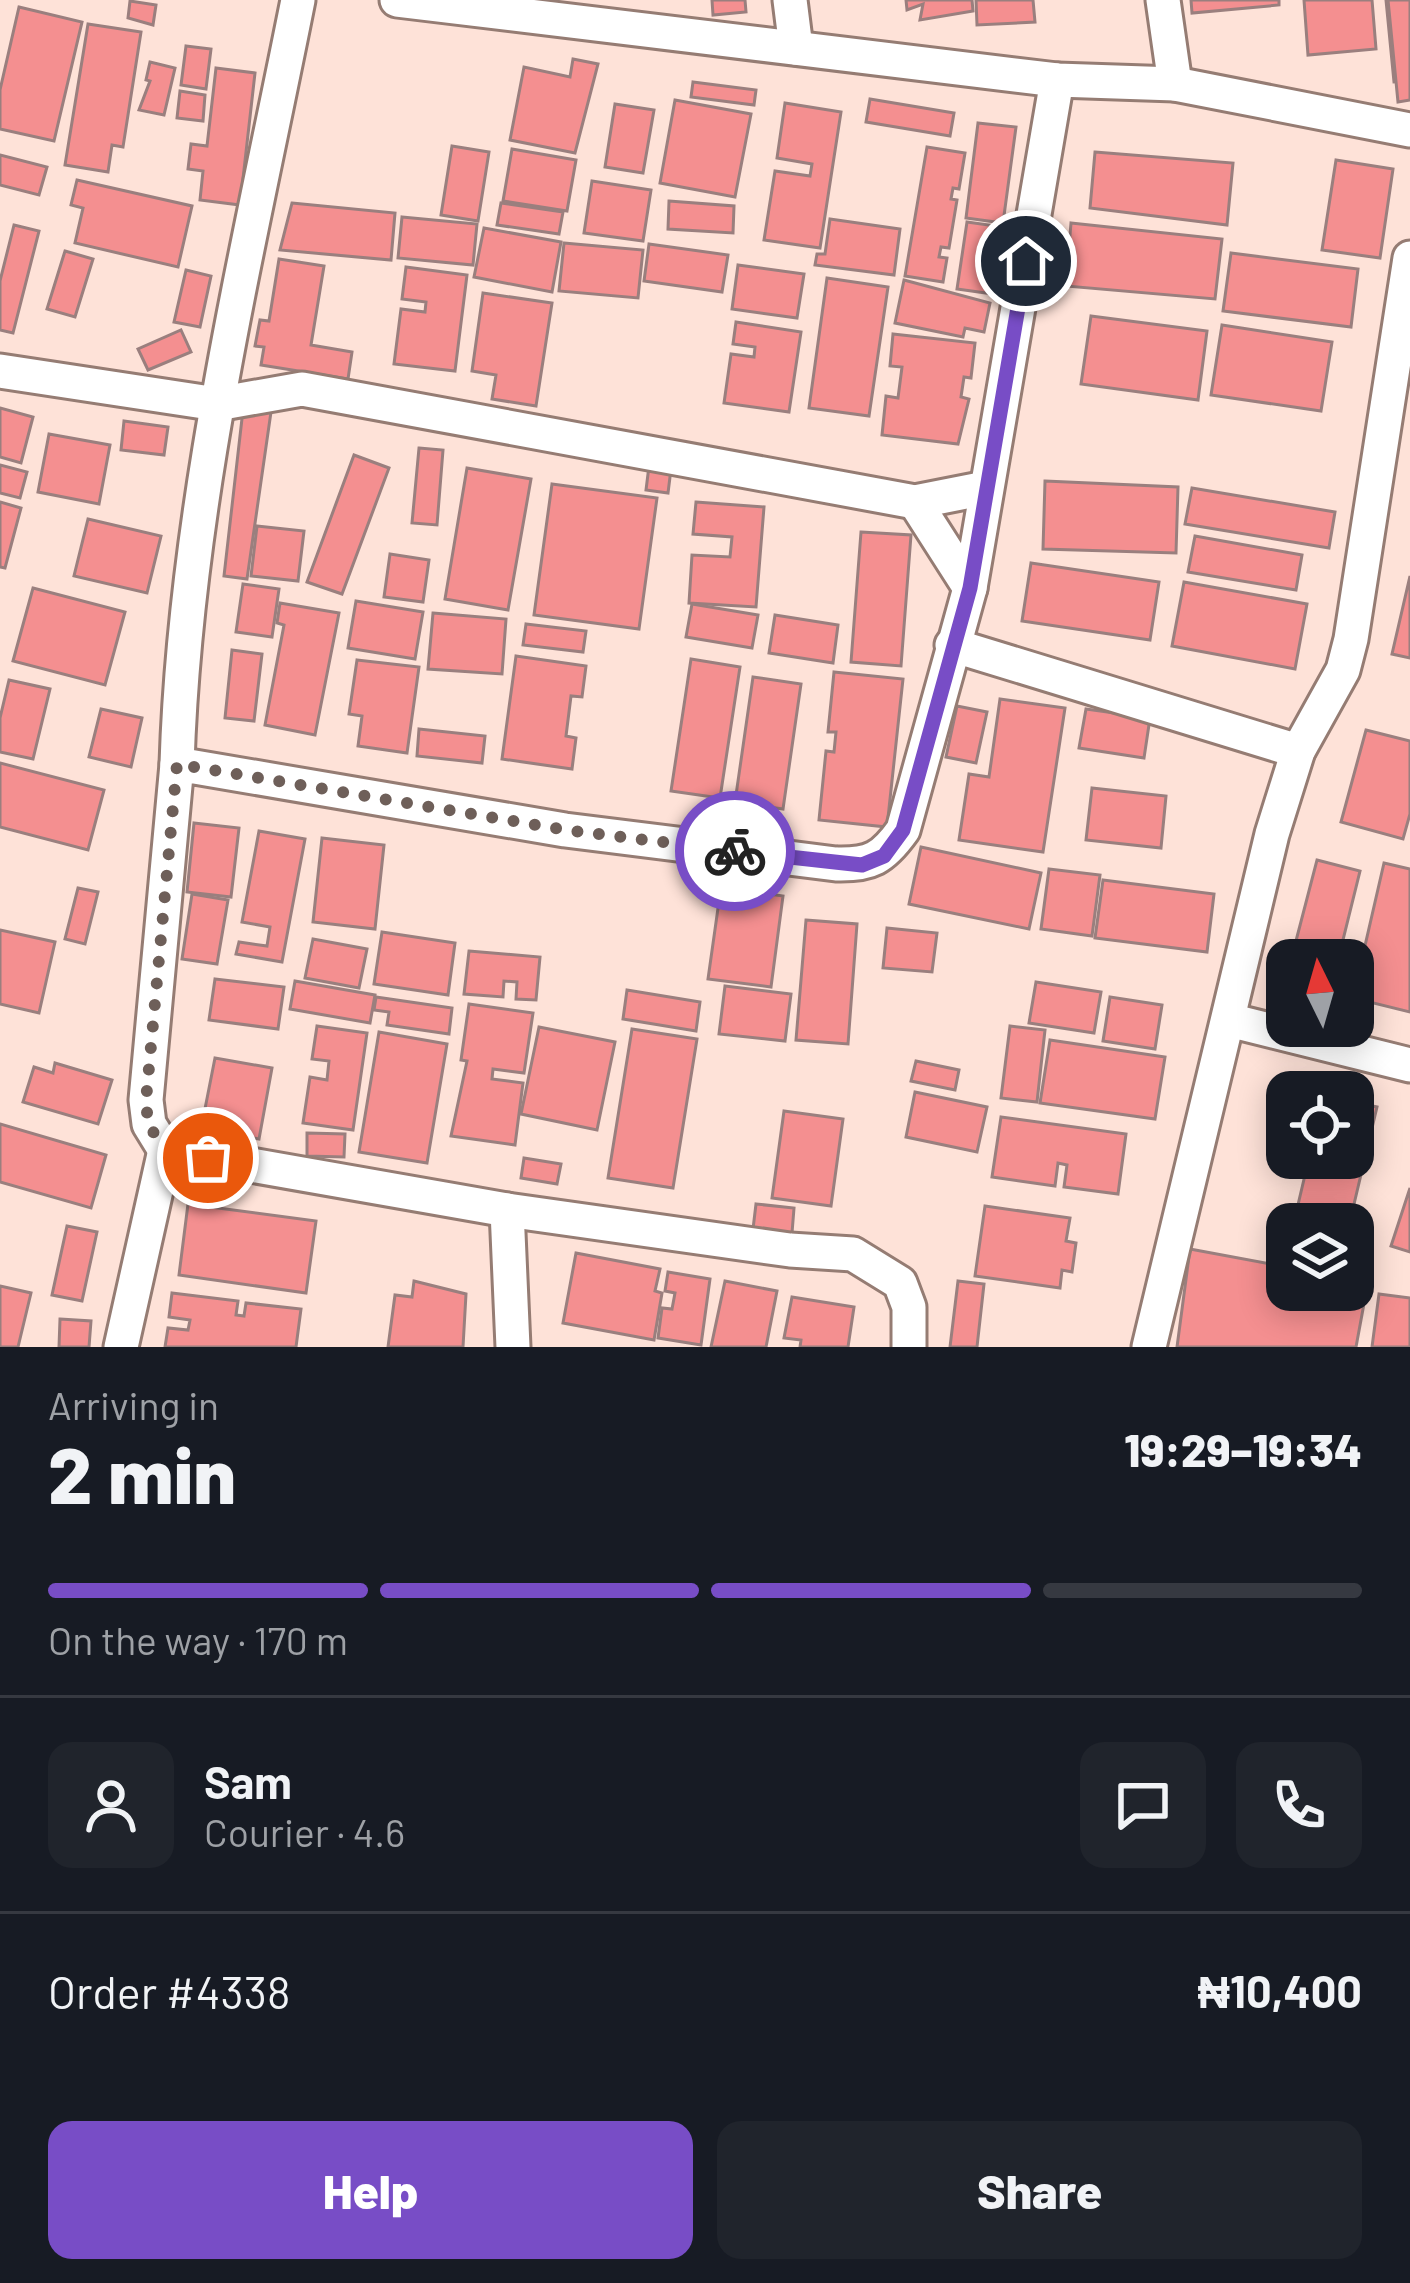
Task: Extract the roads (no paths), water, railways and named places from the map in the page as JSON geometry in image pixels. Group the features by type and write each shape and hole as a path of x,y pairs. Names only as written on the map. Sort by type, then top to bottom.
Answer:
{"street":[{"path":"121,1347 165,1150 148,1124 146,1100 179,698 217,404 298,0"},
{"path":"397,0 1058,80 1175,84 1410,130"},
{"path":"790,0 796,48"},
{"path":"1163,0 1175,84"},
{"path":"177,764 566,830 862,865 884,856 903,830 970,588 1058,80"},
{"path":"1149,1347 1272,834 1298,751 1343,670 1351,639 1410,258"},
{"path":"0,370 217,404 302,389 915,502 986,488"},
{"path":"915,502 970,588"},
{"path":"952,645 1298,751"},
{"path":"1229,1019 1410,1065"},
{"path":"165,1150 507,1210 790,1250 853,1254 900,1283 909,1307 910,1347"},
{"path":"507,1210 513,1347"}]}
